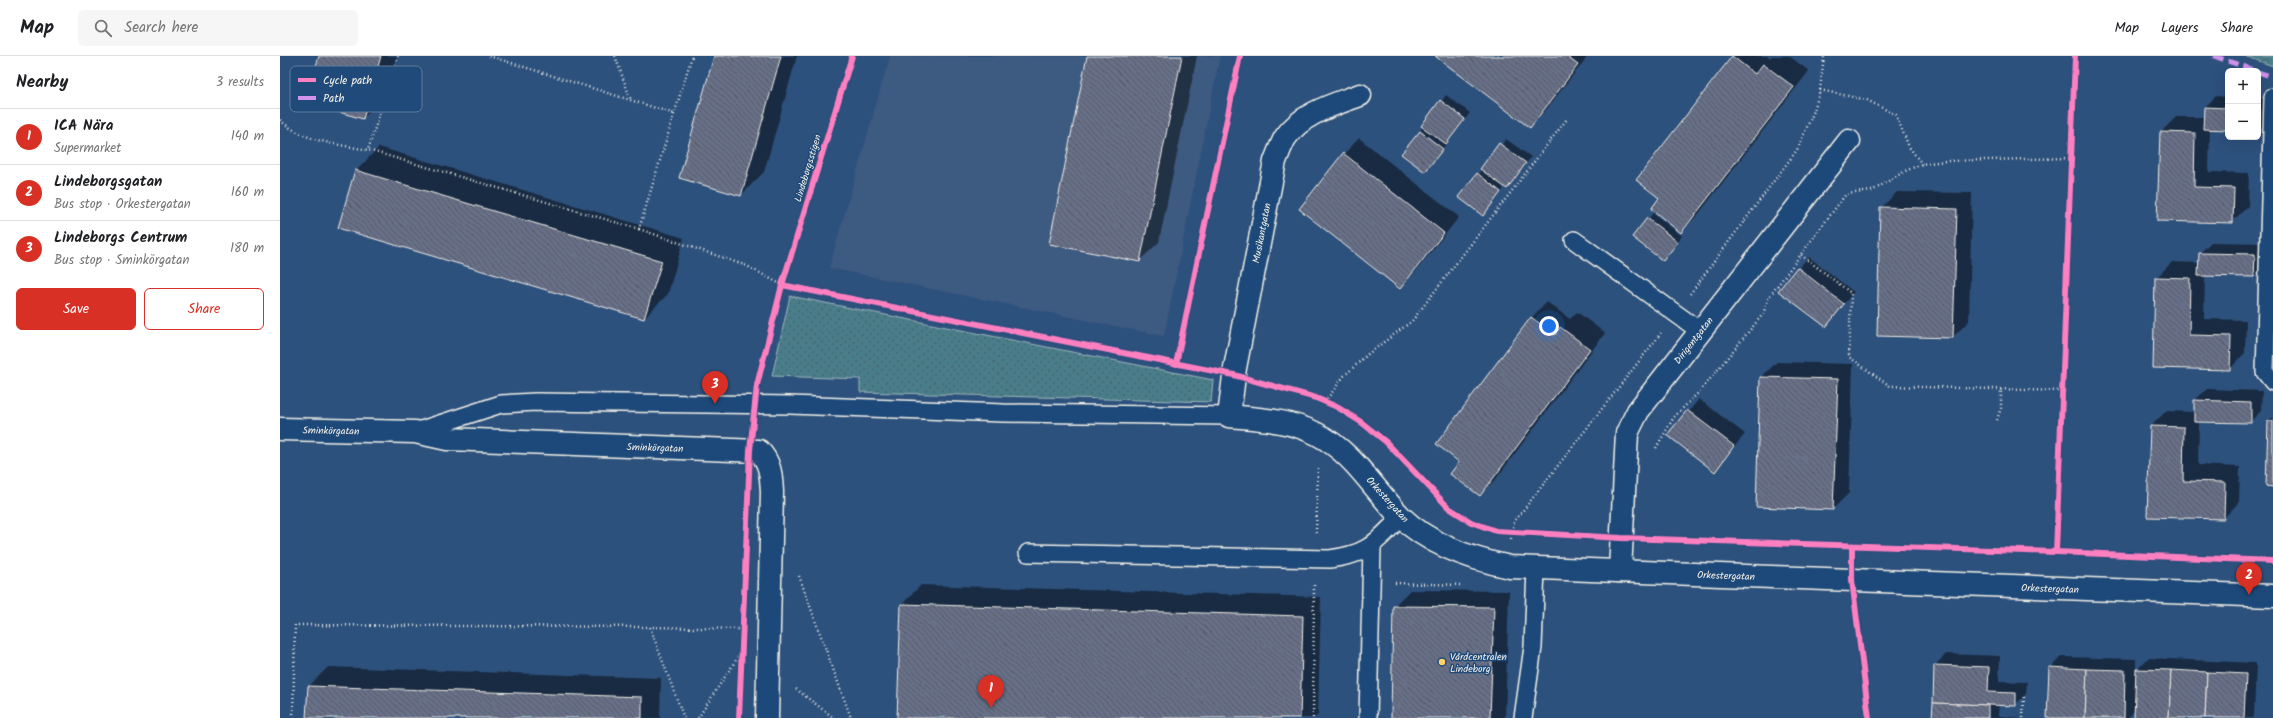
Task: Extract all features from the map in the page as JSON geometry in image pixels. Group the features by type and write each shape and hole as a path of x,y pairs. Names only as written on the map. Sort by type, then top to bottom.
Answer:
{"street":[{"name":"Musikantgatan","path":"1229,416 1235,368 1275,161 1285,138 1300,123 1317,111 1360,95"},
{"name":"Dirigentgatan","path":"1620,571 1627,433 1638,411 1849,141"},
{"name":"Orkestergatan","path":"1229,416 1291,424 1318,434 1357,464 1401,517 1431,540 1484,561 1510,567 2273,596"},
{"name":"Sminkörgatan","path":"280,429 415,432 454,439 760,451 766,457 770,466 772,492 767,718"}],"lane":[{"path":"2273,97 2265,372 2273,382"},
{"path":"1574,240 1700,331"},
{"path":"415,432 501,404 535,402 790,405 1003,413 1229,416"},
{"path":"1028,553 1330,559 1352,557 1372,547 1401,517"},
{"path":"1368,718 1372,547"},
{"path":"1523,718 1533,647 1536,568"}],"path":[{"path":"395,66 398,56"},
{"path":"489,56 675,114"},
{"path":"615,56 631,100"},
{"path":"639,229 692,56"},
{"path":"1820,90 1867,100 1896,115 1909,147 1922,164"},
{"path":"368,150 380,112"},
{"path":"1325,402 1344,376 1358,363 1412,321 1568,119"},
{"path":"280,120 289,129 309,139 368,150 639,229 747,266 782,285 784,278"},
{"path":"1655,453 1656,448 1674,417 1702,389 1763,314 1768,297 1846,194 1872,191 1905,171 1922,164 1945,161 2071,158"},
{"path":"1801,255 1851,293 1849,357 1890,386 2062,391"},
{"path":"1997,420 2001,408 2001,389"},
{"path":"1316,536 1319,460"},
{"path":"796,569 851,718"},
{"path":"1313,718 1314,582"},
{"path":"293,718 295,625 744,629"},
{"path":"650,627 684,718"},
{"path":"698,718 743,650"},
{"path":"2023,718 2024,696"}],"shaded area":[{"path":"890,56 1220,56 1164,336 829,268"}],"green space":[{"path":"2245,56 2273,56 2273,66"},
{"path":"790,296 1213,380 1211,402 860,392 860,379 772,376"}],"building":[{"path":"319,56 381,56 378,66 316,66"},
{"path":"714,56 781,56 741,196 679,178"},
{"path":"1087,56 1182,56 1140,262 1049,244"},
{"path":"1435,56 1566,56 1578,65 1530,128"},
{"path":"1732,56 1755,74 1763,64 1794,87 1681,233 1651,209 1659,198 1636,180"},
{"path":"1440,100 1465,119 1446,144 1421,126"},
{"path":"2204,107 2225,108 2225,130 2203,129"},
{"path":"339,112 365,112 363,119"},
{"path":"1420,131 1443,149 1425,172 1401,154"},
{"path":"2160,132 2195,133 2194,187 2234,188 2233,223 2157,221"},
{"path":"1499,143 1526,163 1507,189 1480,169"},
{"path":"1343,153 1444,233 1400,289 1299,209"},
{"path":"355,170 662,261 644,319 338,228"},
{"path":"1477,173 1501,192 1483,216 1458,197"},
{"path":"1880,207 1957,209 1953,338 1877,336"},
{"path":"1647,218 1678,242 1663,261 1632,237"},
{"path":"2199,253 2255,254 2254,277 2198,276"},
{"path":"1797,267 1844,304 1826,327 1778,291"},
{"path":"2155,277 2190,278 2189,335 2231,336 2230,370 2153,368"},
{"path":"1531,317 1555,335 1560,327 1590,349 1480,496 1450,474 1459,462 1436,444"},
{"path":"1760,377 1838,379 1833,510 1756,507"},
{"path":"2194,400 2251,402 2251,423 2194,422"},
{"path":"1687,410 1734,446 1715,472 1667,435"},
{"path":"2268,421 2273,421 2273,487 2266,486"},
{"path":"2150,426 2184,427 2183,481 2225,482 2224,519 2147,517"},
{"path":"901,604 1303,616 1300,718 897,718"},
{"name":"Vårdcentralen Lindeborg","path":"1393,606 1494,607 1490,718 1391,718"},
{"path":"1934,665 1989,667 1988,692 2016,693 2016,706 1933,703"},
{"path":"2049,667 2087,669 2085,718 2047,718"},
{"path":"2087,669 2125,670 2124,718 2085,718"},
{"path":"2136,669 2171,670 2169,718 2134,718"},
{"path":"2171,670 2207,672 2205,718 2169,718"},
{"path":"2207,672 2246,674 2244,718 2205,718"},
{"path":"308,686 642,697 642,718 306,718"},
{"path":"1933,703 1988,705 1988,718 1932,718"}],"marked path":[{"path":"2214,56 2248,68"},
{"path":"2261,73 2273,77"}],"cycle path":[{"name":"Lindeborgsstigen","path":"739,718 750,450 757,385 782,285 852,56"},
{"path":"1176,364 1240,56"},
{"path":"2075,56 2056,552 2273,561"},
{"path":"782,285 1234,375 1316,398 1337,407 1361,422 1386,442 1449,508 1471,522 1496,531 1621,538 2056,552"},
{"path":"1852,546 1852,580 1869,718"}],"place":[{"name":"Lindeborgs Centrum","path":"715,404"},
{"name":"Lindeborgsgatan","path":"2249,595"},
{"name":"Vårdcentralen Lindeborg","path":"1442,662"},
{"name":"ICA Nära","path":"991,708"}]}
